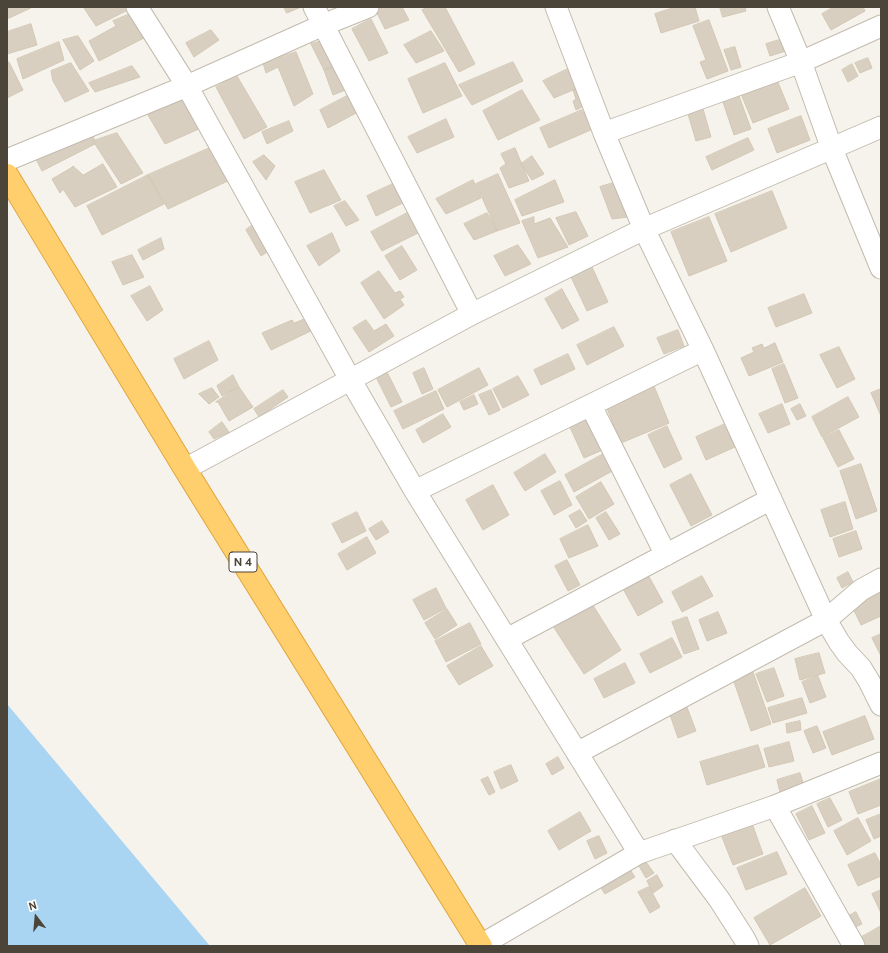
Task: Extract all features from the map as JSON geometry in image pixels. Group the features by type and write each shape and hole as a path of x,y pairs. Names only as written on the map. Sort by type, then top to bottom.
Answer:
{"highway":[{"name":"N 4","path":"7,176 185,469 481,946"}],"street":[{"path":"137,7 187,86 350,379 415,491 639,853"},
{"path":"7,160 187,86 318,16 368,7"},
{"path":"556,7 604,133 644,229 703,350 826,620 847,653 862,668 881,706"},
{"path":"778,7 832,149 881,268"},
{"path":"318,16 472,314"},
{"path":"604,133 800,62 881,26"},
{"path":"185,469 472,314 644,229 881,127"},
{"path":"415,491 703,350"},
{"path":"590,406 666,555"},
{"path":"507,638 771,499"},
{"path":"577,753 826,620 861,590 881,580"},
{"path":"481,946 639,853 775,806 881,763"},
{"path":"775,806 854,946"},
{"path":"675,840 718,899 748,946"}],"water":[{"path":"7,704 210,946 7,946"}],"building":[{"path":"7,7 30,7 31,8 7,19"},
{"path":"125,7 128,10 96,26 84,8"},
{"path":"284,7 301,7 287,13"},
{"path":"379,7 402,7 409,20 385,29 375,9"},
{"path":"429,7 445,7 475,64 459,72 422,10"},
{"path":"676,7 695,7 699,21 661,33 655,14"},
{"path":"720,7 745,7 746,11 723,17"},
{"path":"834,7 863,7 865,11 831,30 822,14"},
{"path":"130,14 144,38 99,61 89,41 116,26 113,21"},
{"path":"371,19 388,53 369,61 352,29"},
{"path":"709,20 728,71 707,79 700,62 706,60 693,26"},
{"path":"31,24 37,45 7,54 7,32"},
{"path":"211,30 219,40 194,57 186,43"},
{"path":"431,31 444,51 416,63 404,45"},
{"path":"78,36 94,61 80,70 63,40"},
{"path":"786,38 789,50 770,56 766,44"},
{"path":"325,40 337,66 324,70 311,44"},
{"path":"59,42 64,60 23,79 17,59"},
{"path":"735,47 741,67 731,70 724,50"},
{"path":"296,52 313,94 294,106 278,67 266,73 263,63"},
{"path":"868,58 872,68 860,73 855,63"},
{"path":"9,62 23,90 7,98 7,63"},
{"path":"513,62 523,81 472,105 459,85"},
{"path":"71,63 89,91 65,102 53,81 51,71"},
{"path":"445,63 462,96 423,113 408,79"},
{"path":"852,64 858,76 848,82 842,70"},
{"path":"132,66 140,77 95,92 89,83"},
{"path":"337,66 348,89 333,95 324,70"},
{"path":"572,67 580,87 554,98 543,81"},
{"path":"237,76 267,127 244,139 216,87"},
{"path":"777,80 789,109 753,123 741,94"},
{"path":"580,87 586,105 576,110 573,101 576,99 573,90"},
{"path":"522,90 540,120 498,140 483,111"},
{"path":"184,93 201,128 165,144 145,110"},
{"path":"351,94 360,111 328,128 320,110"},
{"path":"739,96 751,129 734,135 723,102"},
{"path":"703,109 711,137 696,141 688,114"},
{"path":"582,110 593,129 549,148 540,128"},
{"path":"801,116 810,140 777,153 768,129"},
{"path":"446,119 454,137 417,153 408,137"},
{"path":"289,121 293,131 267,144 262,132"},
{"path":"92,130 95,144 42,171 35,157"},
{"path":"117,133 143,173 121,184 93,141"},
{"path":"748,138 754,150 712,170 706,157"},
{"path":"212,147 232,179 168,209 148,175"},
{"path":"515,148 529,181 509,188 500,168 506,164 501,154"},
{"path":"264,155 275,166 266,180 253,162"},
{"path":"532,156 544,174 532,180 521,164"},
{"path":"103,164 117,187 75,207 63,189 60,193 52,179 73,166 83,175"},
{"path":"324,170 341,200 310,213 295,182"},
{"path":"498,174 520,223 497,231 476,184"},
{"path":"148,175 164,204 102,235 87,206"},
{"path":"473,180 481,198 446,214 436,199"},
{"path":"555,180 564,202 522,216 515,200"},
{"path":"399,181 409,200 376,216 367,196"},
{"path":"613,183 628,217 612,219 600,187"},
{"path":"772,191 787,228 731,252 715,214"},
{"path":"345,201 359,220 346,226 334,206"},
{"path":"415,209 426,229 382,251 371,232"},
{"path":"576,212 588,236 569,245 556,218"},
{"path":"487,213 497,231 474,240 464,224"},
{"path":"534,217 534,224 550,218 568,247 538,258 522,221"},
{"path":"709,217 727,261 689,276 671,232"},
{"path":"258,221 276,246 261,256 246,230"},
{"path":"332,233 340,251 319,266 307,246"},
{"path":"161,238 164,249 143,260 138,250"},
{"path":"518,245 531,264 505,276 494,256"},
{"path":"402,246 417,270 400,280 385,256"},
{"path":"132,255 144,277 123,285 112,262"},
{"path":"592,267 608,302 587,311 571,277"},
{"path":"379,271 395,293 400,291 404,297 400,299 404,305 384,319 361,283"},
{"path":"150,286 163,310 147,321 131,296"},
{"path":"562,289 579,320 562,329 545,299"},
{"path":"804,294 812,313 776,327 768,308"},
{"path":"307,318 313,330 271,350 262,333 292,320 294,323"},
{"path":"366,320 374,331 386,324 394,336 369,352 353,328"},
{"path":"614,327 624,346 587,365 577,345"},
{"path":"678,330 684,346 664,354 657,338"},
{"path":"209,341 218,360 184,379 174,359"},
{"path":"775,343 783,362 749,376 741,358 754,352 752,348 762,344 764,348"},
{"path":"839,347 855,379 837,388 820,355"},
{"path":"568,354 575,369 541,385 534,370"},
{"path":"784,364 798,398 785,403 772,369"},
{"path":"385,368 402,402 391,407 374,373"},
{"path":"424,368 433,389 422,394 413,373"},
{"path":"479,368 488,385 447,407 438,390"},
{"path":"233,375 239,387 222,396 217,386"},
{"path":"518,376 529,395 503,408 493,389"},
{"path":"654,386 669,423 621,443 606,406"},
{"path":"239,387 253,407 229,421 218,402 216,402"},
{"path":"212,388 219,397 209,404 199,394"},
{"path":"881,389 881,416 871,393"},
{"path":"283,390 288,397 259,417 254,409"},
{"path":"491,390 500,410 489,415 479,395"},
{"path":"436,391 444,409 403,429 394,411"},
{"path":"474,395 478,404 464,410 460,402"},
{"path":"848,397 859,417 822,437 812,417"},
{"path":"782,404 790,424 768,433 759,414"},
{"path":"800,404 806,416 797,420 791,409"},
{"path":"443,414 451,427 423,443 416,430"},
{"path":"590,416 605,449 584,458 569,425"},
{"path":"222,422 229,432 214,439 209,432"},
{"path":"725,424 735,447 706,460 696,437"},
{"path":"667,426 682,459 664,468 648,435"},
{"path":"839,430 854,459 838,467 823,438"},
{"path":"607,452 616,469 574,492 565,475"},
{"path":"545,454 556,472 525,491 514,473"},
{"path":"861,464 877,511 856,519 840,471"},
{"path":"691,474 712,515 691,526 670,485"},
{"path":"560,481 572,505 554,515 541,491"},
{"path":"601,482 614,504 589,519 576,497"},
{"path":"493,485 509,515 483,530 466,500"},
{"path":"845,502 853,529 830,537 821,510"},
{"path":"580,510 587,521 576,528 569,516"},
{"path":"357,512 366,531 342,543 332,524"},
{"path":"606,512 620,534 609,540 596,518"},
{"path":"382,521 389,532 376,540 369,529"},
{"path":"588,525 598,546 569,558 560,539"},
{"path":"856,531 862,549 839,557 833,539"},
{"path":"367,537 376,553 347,570 338,554"},
{"path":"567,560 580,585 568,591 555,566"},
{"path":"848,572 853,582 842,588 837,578"},
{"path":"647,573 663,602 638,616 622,587"},
{"path":"702,576 713,596 682,612 672,592"},
{"path":"436,588 446,608 424,620 413,600"},
{"path":"881,588 881,616 861,625 850,602"},
{"path":"589,599 621,650 584,674 551,623"},
{"path":"447,609 457,625 435,639 425,623"},
{"path":"718,612 727,633 707,641 699,620"},
{"path":"687,617 699,649 684,654 672,622"},
{"path":"470,623 481,644 446,662 435,641"},
{"path":"881,634 881,656 872,638"},
{"path":"672,638 682,657 650,673 640,654"},
{"path":"481,646 493,666 459,685 447,666"},
{"path":"819,653 825,673 800,680 795,659"},
{"path":"625,663 635,683 604,698 594,679"},
{"path":"774,668 784,696 767,702 756,674"},
{"path":"752,669 771,724 751,731 732,676"},
{"path":"818,676 826,697 810,703 802,682"},
{"path":"802,698 807,713 773,723 768,708"},
{"path":"685,702 696,731 678,738 668,709"},
{"path":"865,716 874,739 832,755 823,732"},
{"path":"800,721 801,730 787,733 786,724"},
{"path":"817,726 826,748 813,753 804,731"},
{"path":"789,742 794,761 769,767 764,749"},
{"path":"758,745 765,767 707,785 700,762"},
{"path":"558,757 564,768 552,775 546,764"},
{"path":"511,765 518,781 501,789 494,772"},
{"path":"800,773 805,789 781,796 777,780"},
{"path":"488,777 495,792 489,795 481,780"},
{"path":"881,779 881,805 858,814 849,792"},
{"path":"830,798 842,820 828,827 817,804"},
{"path":"812,806 825,833 809,840 796,814"},
{"path":"580,812 591,831 559,850 548,831"},
{"path":"881,814 881,836 874,839 866,820"},
{"path":"858,818 871,841 847,855 834,831"},
{"path":"753,826 763,854 733,865 722,837"},
{"path":"599,836 607,853 595,859 587,841"},
{"path":"777,852 787,874 746,890 737,868"},
{"path":"875,853 881,865 881,876 858,886 848,865"},
{"path":"646,862 654,873 646,878 639,866"},
{"path":"629,868 635,877 605,894 599,885"},
{"path":"657,875 663,886 653,893 647,881"},
{"path":"649,887 660,907 650,913 638,892"},
{"path":"805,888 821,916 770,945 754,918"},
{"path":"881,890 881,913 872,894"},
{"path":"856,912 862,924 853,928 847,917"},
{"path":"881,926 881,946 865,946 860,938"}]}
